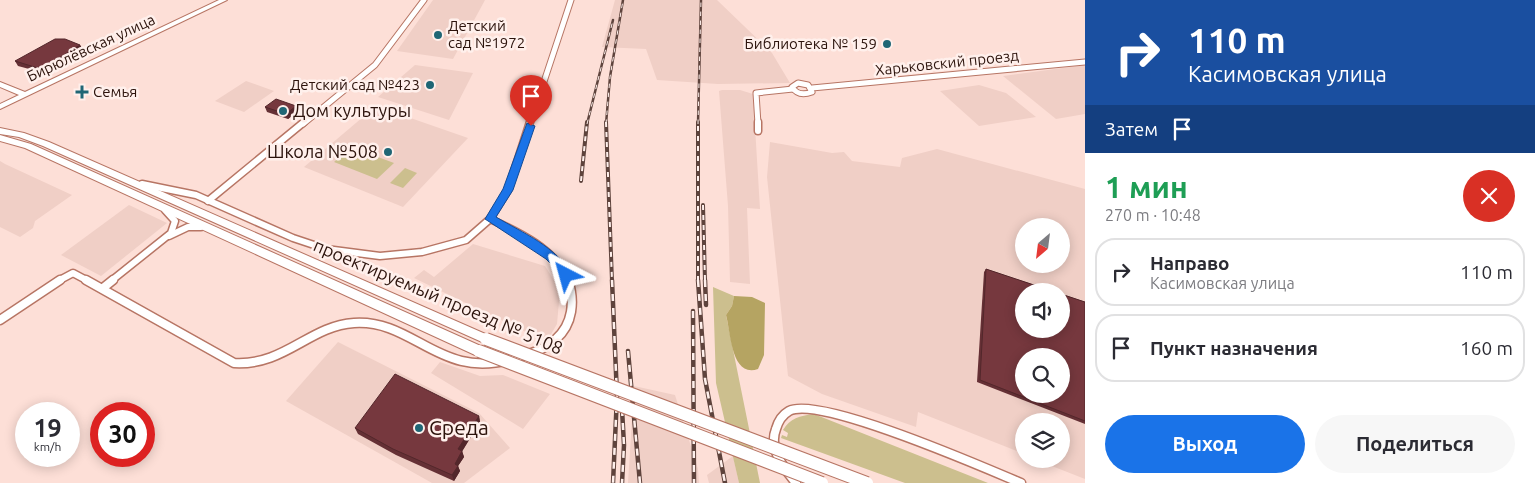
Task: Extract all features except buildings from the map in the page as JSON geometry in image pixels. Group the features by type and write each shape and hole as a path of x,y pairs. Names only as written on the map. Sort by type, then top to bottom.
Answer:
{"main road":[{"name":"Бирюлёвская улица","path":"2,106 224,0"},
{"path":"0,84 25,95"},
{"name":"проектируемый проезд № 5108","path":"3,131 46,144 486,339 867,483"},
{"name":"проектируемый проезд № 5108","path":"0,138 28,146 479,351 822,483"}],"street":[{"path":"208,201 375,64 424,0"},
{"path":"131,182 196,195 293,238 326,249 364,255 404,254 454,245 466,240 490,219 502,201 510,183 571,0"},
{"name":"Харьковский проезд","path":"812,88 1085,62"},
{"path":"758,131 756,93 793,90 807,94 812,92 812,88 798,83 794,84 793,90"},
{"path":"103,288 167,237 174,228 176,221 163,208"},
{"path":"0,320 70,273 78,274 227,359 242,365 267,361 329,329 356,323 384,328 466,364 488,366 535,353 553,342 568,325 573,306 566,275 556,261 490,219"},
{"path":"167,237 191,226 213,230"},
{"path":"796,483 780,464 774,448 774,433 779,420 790,410 797,408 820,409 944,449 1021,483"}],"shaded area":[{"name":"Детский сад №1972","path":"433,0 485,0 453,59 397,51"},
{"path":"615,0 717,0 772,53 790,83 718,84 657,80 646,49 602,47"},
{"name":"Детский сад №423","path":"415,65 473,73 449,120 378,97"},
{"path":"1085,65 1085,114 1056,119 1003,76"},
{"path":"246,81 274,91 244,112 215,101"},
{"path":"979,85 1006,93 1036,117 979,126 940,91"},
{"path":"740,90 753,94 760,209 747,208 750,284 730,282 728,206 719,91"},
{"name":"Школа №508","path":"376,106 468,138 403,207 304,167"},
{"path":"770,142 832,153 844,152 852,161 900,167 902,158 937,149 1085,189 1085,479 1057,468 1070,468 1070,413 1015,413 1015,450 918,412 916,427 822,394 788,376 767,177"},
{"path":"351,147 394,163 377,179 334,162"},
{"path":"0,161 72,195 35,221 33,228 20,237 0,227"},
{"path":"405,168 417,173 403,188 390,183"},
{"path":"129,205 167,223 101,276 61,255"},
{"path":"473,244 545,266 560,290 557,324 550,336 543,340 414,278 424,270 434,277"},
{"path":"713,287 734,296 732,306 726,315 760,483 739,483 716,383"},
{"path":"734,296 752,297 765,303 764,355 758,369 749,370 742,367 737,361 734,352 726,315 732,306"},
{"path":"338,342 479,413 510,448 464,483 432,483 286,401"},
{"path":"440,362 480,376 503,375 550,394 523,429 431,373"},
{"path":"634,386 675,395 698,469 699,483 628,483"},
{"path":"813,414 988,483 905,483 781,438 782,435 787,437 788,433 783,430 792,420"},
{"path":"733,456 739,483 709,483 707,475"}],"railway":[{"path":"606,123 610,77 623,0"},
{"path":"698,124 701,0"},
{"path":"587,124 613,20"},
{"path":"581,181 587,122"},
{"path":"606,123 612,281"},
{"path":"698,124 698,280"},
{"path":"703,205 705,281"},
{"path":"612,280 617,396 613,483"},
{"path":"698,280 705,379 725,483"},
{"path":"705,280 706,305"},
{"path":"693,311 694,483"},
{"path":"628,351 640,483"},
{"path":"622,409 624,445 622,483"}],"place":[{"name":"Детский сад №1972","path":"438,35"},
{"name":"Библиотека № 159","path":"887,44"},
{"name":"Детский сад №423","path":"430,85"},
{"name":"Семья","path":"82,92"},
{"name":"Дом культуры","path":"283,111"},
{"name":"Школа №508","path":"388,152"},
{"name":"Среда","path":"419,428"}],"route":[{"path":"531,126 508,190 490,219 500,223 550,256 566,275"}]}
